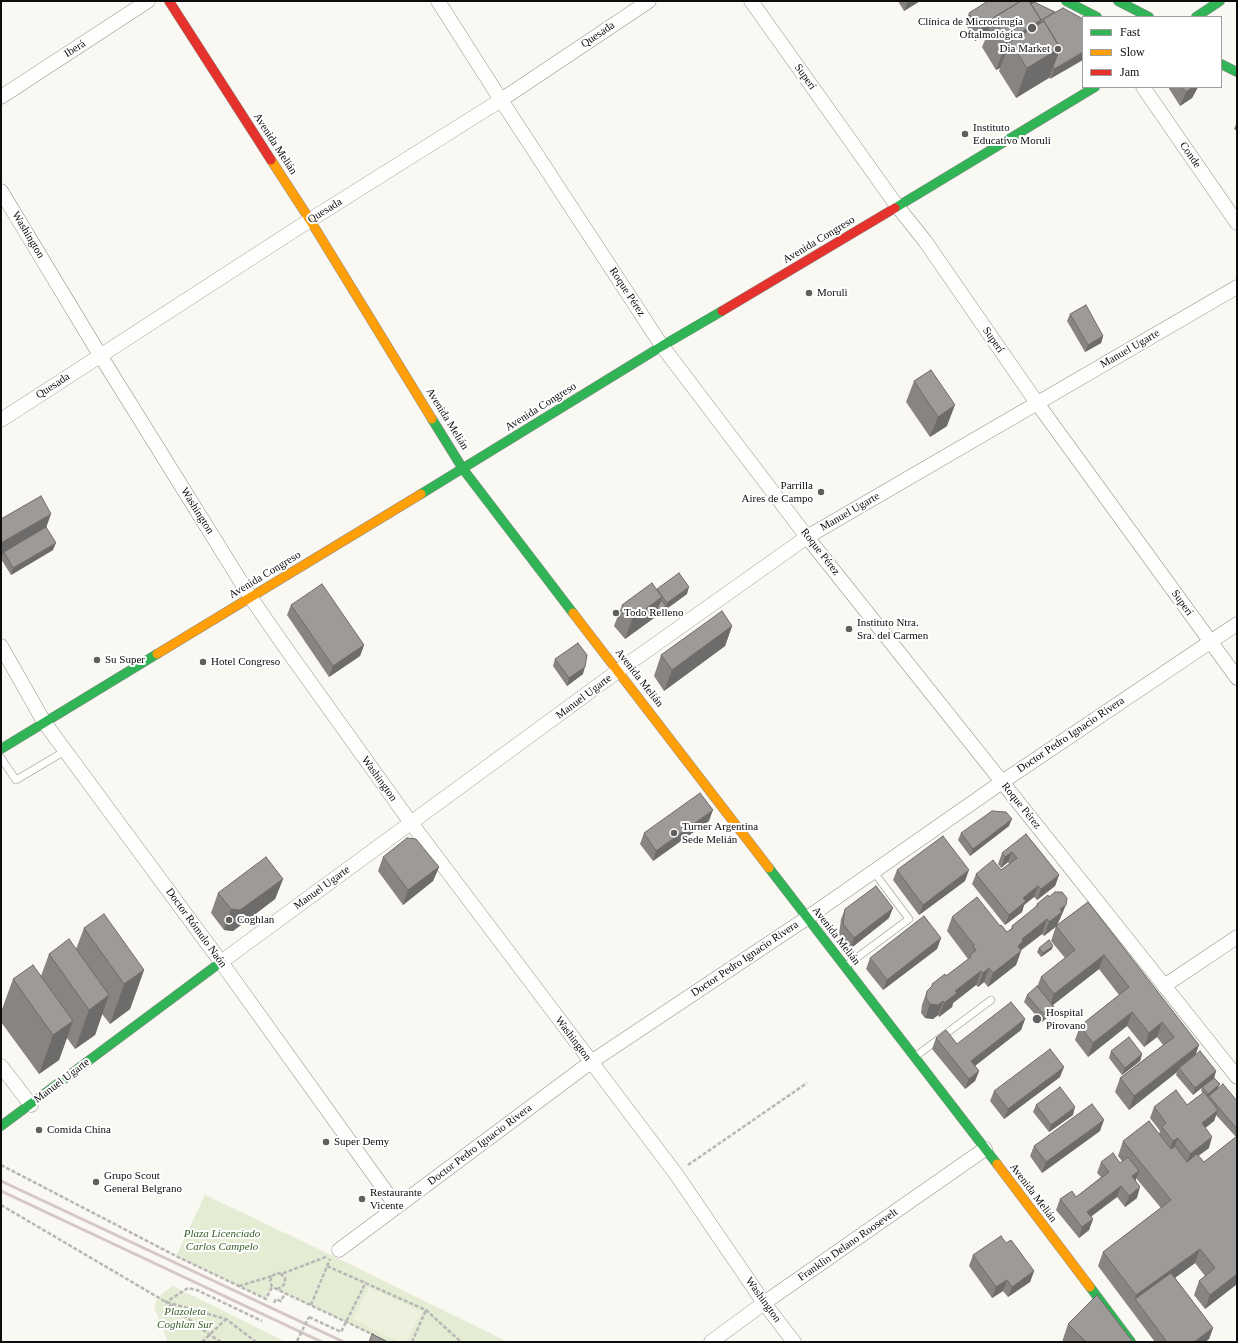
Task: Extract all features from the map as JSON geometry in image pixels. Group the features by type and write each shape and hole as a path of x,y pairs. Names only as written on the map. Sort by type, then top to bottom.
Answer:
{"street":[{"name":"Iberá","path":"1,97 148,1"},
{"name":"Avenida Melián","path":"169,1 310,220 464,469 1131,1342"},
{"name":"Roque Pérez","path":"438,1 662,346 807,537 1237,1077"},
{"name":"Quesada","path":"1,420 310,220 501,100 649,1"},
{"name":"Superí","path":"751,1 897,206 925,241 1037,403 1237,678"},
{"path":"1066,1 1095,16"},
{"path":"1118,1 1147,16"},
{"path":"1198,16 1220,1"},
{"path":"1222,64 1237,72"},
{"name":"Avenida Congreso","path":"1,749 464,469 662,346 864,227 1093,88"},
{"name":"Conde","path":"1144,88 1237,223"},
{"name":"Washington","path":"1,190 100,355 251,598 411,823 676,1174 764,1303 794,1342"},
{"name":"Manuel Ugarte","path":"1,1126 221,962 618,671 807,537 1237,287"},
{"name":"Doctor Pedro Ignacio Rivera","path":"339,1250 590,1062 806,918 1002,782 1237,624"},
{"name":"Doctor Rómulo Naón","path":"1,646 44,722 221,962 397,1207"},
{"path":"1164,986 1237,937"},
{"path":"1,1066 30,1105"},
{"name":"Franklin Delano Roosevelt","path":"711,1342 764,1303 985,1149"}],"lane":[{"path":"1,758 16,780 65,751"},
{"path":"845,967 909,919 873,871"},
{"path":"914,1057 991,1000"}],"path":[{"path":"676,1174 807,1082"},
{"path":"1,1165 176,1256 266,1299 272,1287 270,1281 272,1276"},
{"path":"1,1205 166,1302 221,1342"},
{"path":"239,1286 272,1276 277,1273 281,1274 331,1255 311,1305"},
{"path":"327,1266 366,1282 426,1310 461,1342"},
{"path":"277,1289 282,1288 285,1283 285,1278 281,1274"},
{"path":"298,1342 309,1317 341,1332 366,1282"},
{"path":"272,1287 374,1335"},
{"path":"166,1302 188,1288 197,1290 262,1321"},
{"path":"274,1303 276,1299 281,1301 285,1293"},
{"path":"166,1302 226,1318 256,1342"},
{"path":"412,1342 426,1310"},
{"path":"202,1342 226,1318"}],"green space":[{"name":"Plaza Licenciado Carlos Campelo","path":"205,1195 508,1342 388,1342 272,1287 266,1299 176,1256"},
{"name":"Plazoleta Coghlan Sur","path":"173,1286 286,1342 168,1342 154,1307 158,1297"},
{"path":"369,1287 421,1312 407,1342 401,1342 353,1319"}],"building":[{"path":"988,1 1021,1 993,18 991,22 979,30 969,13"},
{"path":"1021,1 1029,1 1041,20 1007,41 993,18"},
{"path":"1034,2 1055,12 1040,21 1041,20 1031,4"},
{"path":"1063,8 1082,18 1082,53 1054,69 1053,67 1060,48 1044,21 1040,23 1040,21"},
{"path":"1044,21 1060,48 1027,68 1010,42"},
{"path":"1183,88 1192,88 1186,92"},
{"path":"1086,305 1103,336 1088,345 1070,314"},
{"path":"931,370 955,405 938,417 914,381"},
{"path":"41,496 51,514 1,543 1,519"},
{"path":"46,527 56,543 13,568 4,552"},
{"path":"679,573 689,587 667,603 657,589"},
{"path":"652,583 662,597 632,619 622,605"},
{"path":"322,584 364,645 333,666 291,605"},
{"path":"661,600 666,606 655,614"},
{"path":"722,611 732,626 672,670 661,655"},
{"path":"578,643 587,655 585,667 569,678 555,659"},
{"path":"700,793 713,810 656,851 644,833"},
{"path":"992,811 1006,812 1012,819 973,849 961,833"},
{"path":"1026,834 1059,875 1041,889 1038,886 1023,898 1026,901 1009,915 976,874 993,860 1001,870 1017,858 1012,852 1005,857 1002,853"},
{"path":"943,836 969,870 923,905 897,870"},
{"path":"407,838 416,839 439,867 408,890 383,857"},
{"path":"266,857 283,879 240,910 231,909 218,893"},
{"path":"876,886 893,908 854,938 843,924 845,909"},
{"path":"1055,892 1062,892 1067,898 1066,905 1060,909 1062,912 1049,922 1047,919 1022,939 1023,941 1018,946 1021,951 993,973 989,968 983,973 981,971 955,991 957,993 944,1003 943,1001 938,1005 930,1004 926,998 927,991 933,985 932,984 945,974 946,976 971,957 970,955 976,950 973,946 974,945 952,917 977,897 1000,926 1001,925 1007,932 1013,928 1012,926 1038,905 1037,904 1048,895 1049,897"},
{"path":"1088,902 1199,1045 1134,1096 1120,1078 1174,1037 1162,1022 1149,1033 1132,1012 1093,1043 1080,1026 1129,987 1104,955 1054,994 1041,977 1075,950 1056,926"},
{"path":"104,914 144,970 124,984 84,928"},
{"path":"924,916 941,938 887,980 870,958"},
{"path":"69,939 109,995 89,1010 49,954"},
{"path":"1049,940 1053,946 1043,953 1039,948"},
{"path":"33,965 73,1021 53,1035 13,979"},
{"path":"1037,986 1054,1007 1044,1015 1027,995"},
{"path":"1011,1002 1025,1019 971,1061 979,1071 969,1079 936,1038 946,1030 957,1044"},
{"path":"1129,1037 1142,1054 1125,1068 1111,1051"},
{"path":"1050,1049 1064,1067 1008,1109 994,1091"},
{"path":"1200,1051 1216,1071 1195,1088 1179,1068"},
{"path":"1214,1078 1220,1084 1208,1094 1202,1087"},
{"path":"1223,1084 1237,1101 1237,1129 1209,1096"},
{"path":"1060,1087 1075,1107 1051,1125 1036,1105"},
{"path":"1176,1090 1187,1105 1204,1092 1218,1110 1202,1123 1212,1137 1190,1154 1178,1138 1173,1141 1162,1127 1166,1123 1154,1107"},
{"path":"1092,1104 1104,1120 1046,1162 1034,1146"},
{"path":"1149,1121 1171,1149 1175,1146 1187,1162 1197,1154 1204,1162 1237,1136 1237,1274 1210,1295 1199,1281 1215,1268 1200,1249 1136,1295 1103,1252 1171,1200 1123,1141"},
{"path":"1113,1153 1120,1163 1128,1157 1139,1171 1132,1176 1140,1187 1129,1196 1121,1186 1087,1212 1093,1219 1082,1227 1060,1199 1072,1191 1076,1197 1109,1172 1101,1162"},
{"path":"1001,1236 1006,1243 1011,1240 1034,1271 1012,1287 1007,1280 996,1287 973,1255"},
{"path":"1171,1273 1213,1328 1194,1342 1167,1342 1135,1299"},
{"path":"1097,1295 1133,1342 1086,1342 1068,1324"},
{"path":"372,1334 388,1342 369,1342"}],"railway":[{"path":"1,1181 344,1342"},
{"path":"1,1191 322,1342"}],"traffic: fast":[{"path":"1066,1 1095,16"},
{"path":"1118,1 1147,16"},
{"path":"1198,16 1220,1"},
{"path":"1222,64 1237,72"},
{"path":"895,208 1093,88"},
{"path":"421,494 662,346 722,311"},
{"path":"432,419 463,469 573,613"},
{"path":"1,749 157,654"},
{"path":"769,868 997,1164"},
{"path":"1,1126 221,962"},
{"path":"1090,1287 1131,1342"}],"traffic: slow":[{"path":"271,160 310,220 432,419"},
{"path":"157,654 421,494"},
{"path":"573,613 769,868"},
{"path":"997,1164 1090,1287"}],"traffic: jam":[{"path":"169,1 271,160"},
{"path":"722,311 895,208"}],"place":[{"name":"Clínica de Microcirugía Oftalmológica","path":"1032,28"},
{"name":"Dia Market","path":"1058,49"},
{"name":"Instituto Educativo Moruli","path":"965,134"},
{"name":"Moruli","path":"809,293"},
{"name":"Parrilla Aires de Campo","path":"821,492"},
{"name":"Todo Relleno","path":"616,613"},
{"name":"Instituto Ntra. Sra. del Carmen","path":"849,629"},
{"name":"Su Super","path":"97,660"},
{"name":"Hotel Congreso","path":"203,662"},
{"name":"Turner Argentina Sede Melián","path":"674,833"},
{"name":"Coghlan","path":"229,920"},
{"name":"Hospital Pirovano","path":"1037,1019"},
{"name":"Comida China","path":"39,1130"},
{"name":"Super Demy","path":"326,1142"},
{"name":"Grupo Scout General Belgrano","path":"96,1182"},
{"name":"Restaurante Vicente","path":"362,1199"}]}
